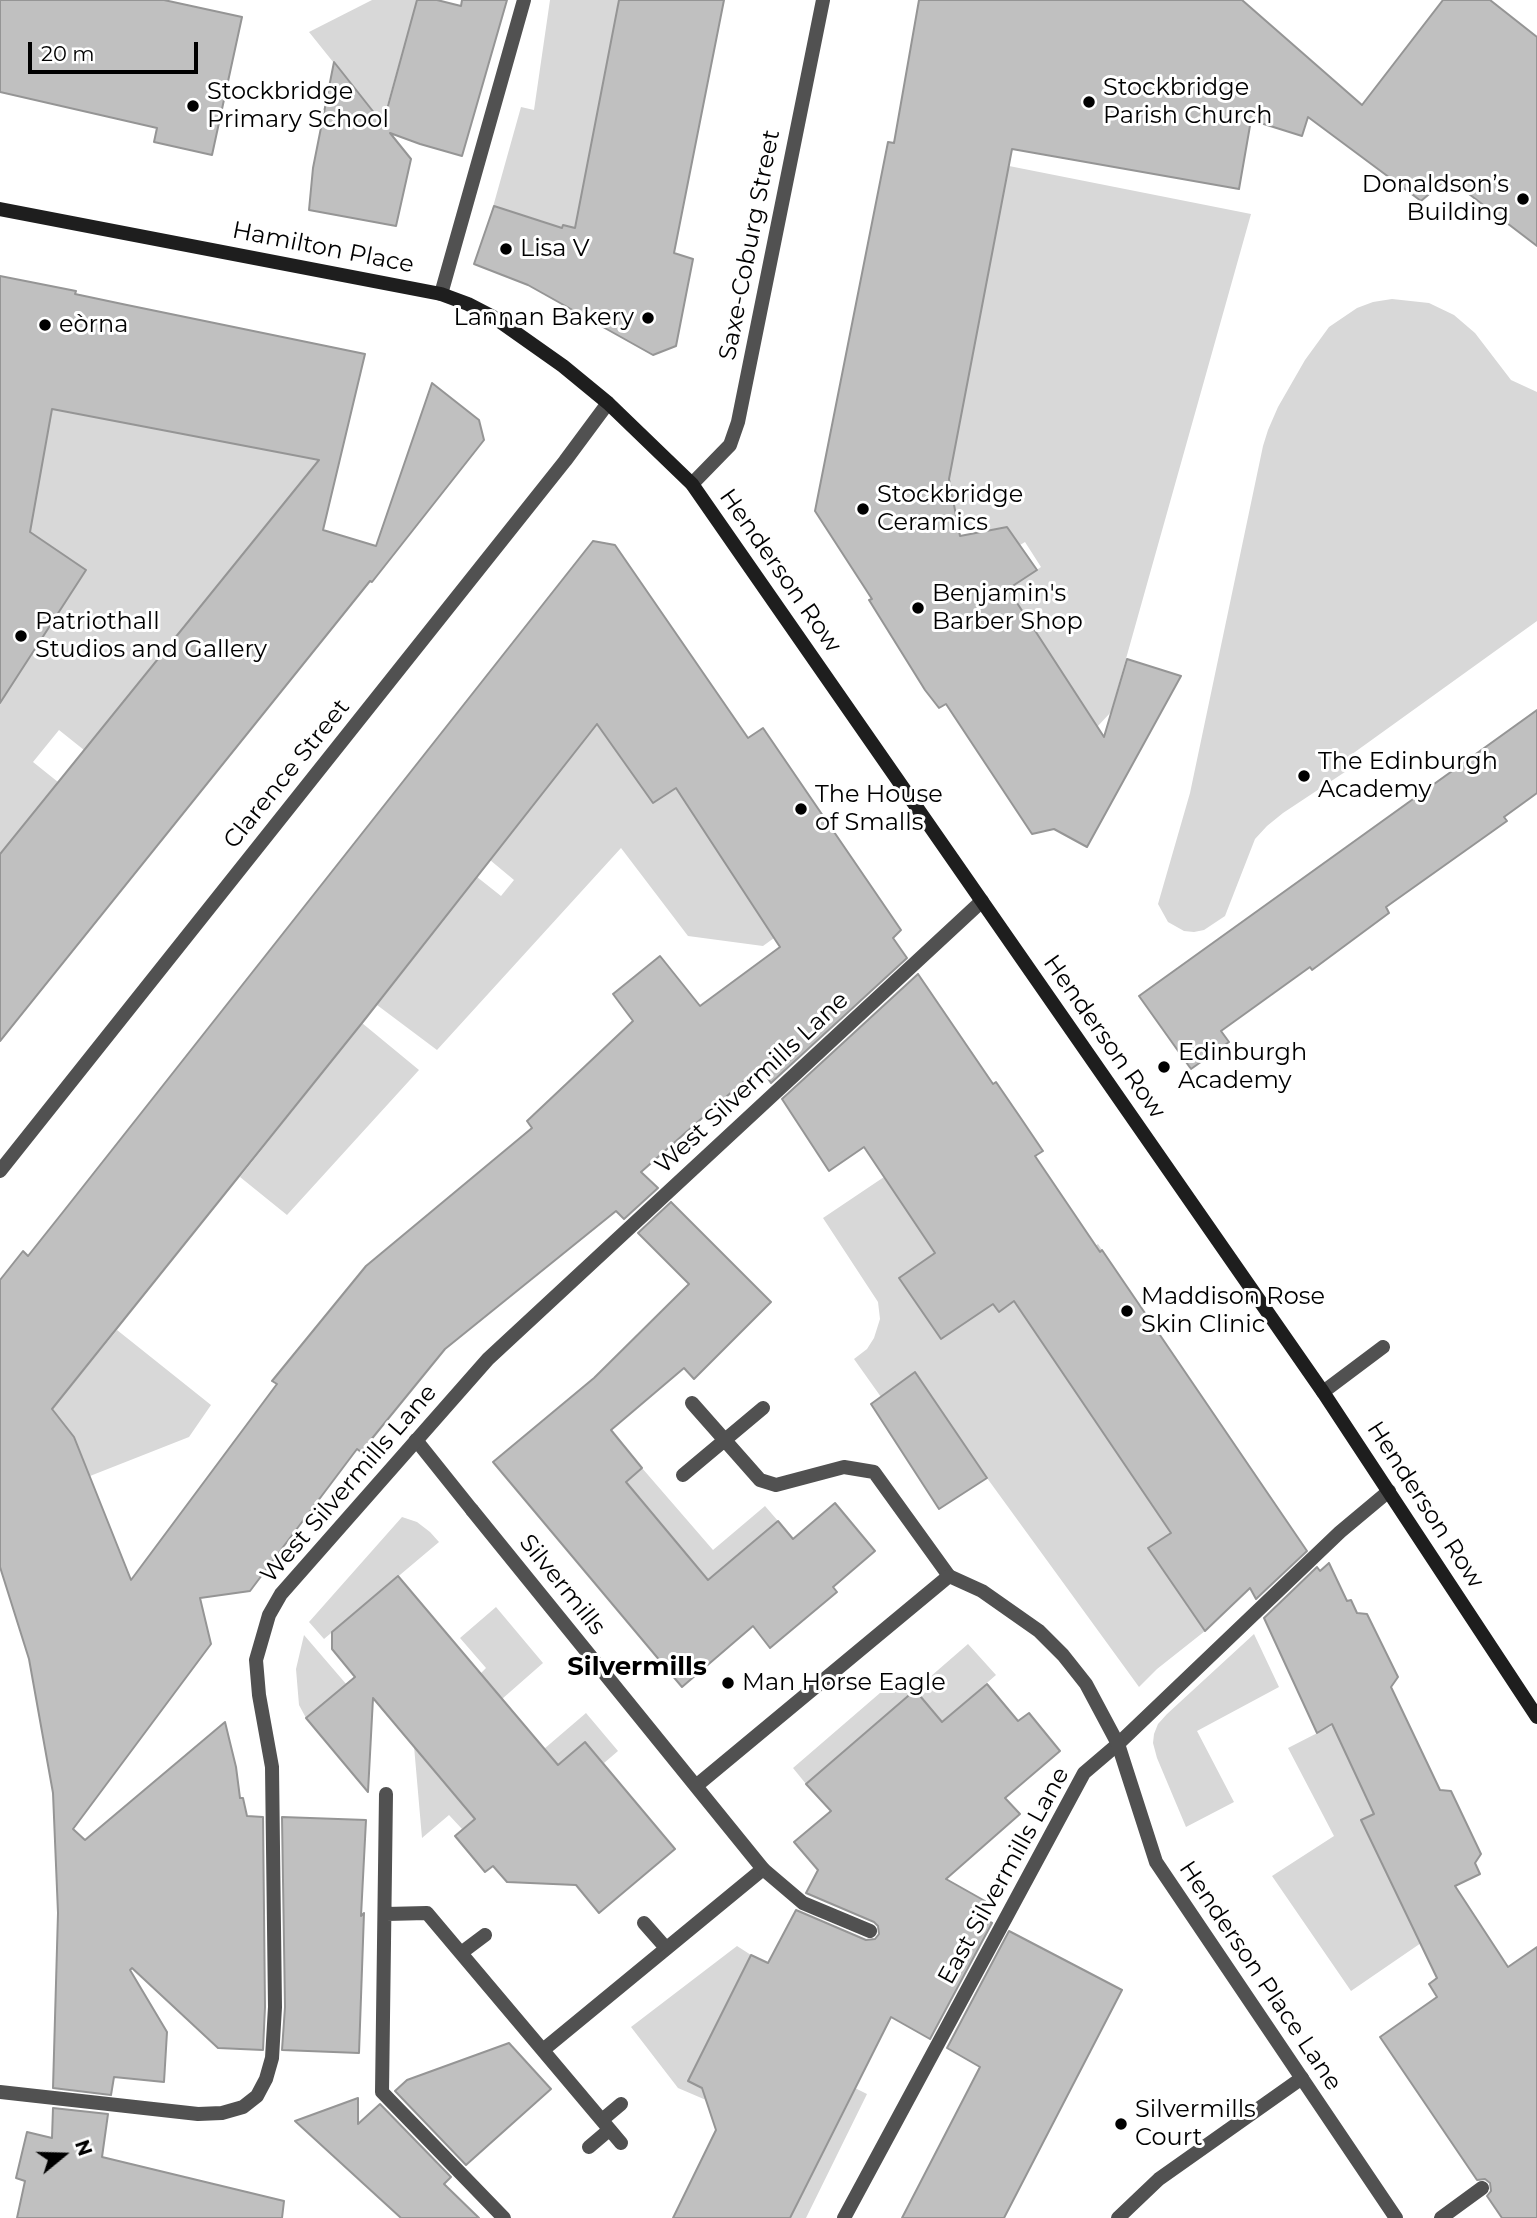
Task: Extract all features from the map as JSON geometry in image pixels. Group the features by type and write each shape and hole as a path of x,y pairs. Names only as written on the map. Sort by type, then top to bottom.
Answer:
{"main road":[{"name":"Hamilton Place","path":"0,209 441,294 495,318 564,366 608,403"},
{"name":"Henderson Row","path":"608,403 692,484 1323,1392 1537,1717"}],"street":[{"path":"441,294 524,0"},
{"name":"Saxe-Coburg Street","path":"692,484 730,445 738,422 823,0"},
{"name":"Clarence Street","path":"0,1171 608,403"},
{"name":"West Silvermills Lane","path":"0,2092 198,2114 222,2113 243,2106 257,2096 266,2079 272,2058 275,2007 272,1767 259,1695 256,1660 261,1635 281,1594 488,1359 982,901"},
{"path":"1323,1392 1383,1347"},
{"path":"692,1403 760,1480 775,1485 844,1467 874,1472 949,1576 982,1591 1013,1611 1039,1631 1063,1655 1086,1684 1118,1744"},
{"path":"683,1475 763,1408"},
{"name":"Silvermills","path":"416,1440 764,1869 803,1903 870,1931"},
{"name":"East Silvermills Lane","path":"844,2218 1084,1773 1118,1744 1340,1532 1389,1491"},
{"path":"696,1786 949,1576"},
{"name":"Henderson Place Lane","path":"1118,1744 1128,1770 1140,1818 1157,1862 1396,2218"},
{"path":"386,1794 382,2092 504,2218"},
{"path":"542,2050 764,1869"},
{"path":"386,1914 427,1913 621,2143"},
{"path":"644,1923 666,1948"},
{"path":"461,1954 485,1935"},
{"path":"1118,2218 1168,2172 1302,2078"},
{"path":"589,2147 621,2105"},
{"path":"1441,2218 1482,2188"}],"shaded area":[{"path":"372,0 417,0 383,120 373,118 374,113 309,32"},
{"path":"550,0 619,0 580,204 582,230 560,235 542,221 519,214 491,214 521,107 534,110"},
{"path":"1009,166 1251,214 1111,712 1097,727 1008,589 1041,567 1025,542 1020,545 1007,527 972,534 955,508 949,479"},
{"path":"1392,299 1429,303 1454,315 1475,333 1511,380 1537,392 1537,621 1348,757 1354,766 1267,826 1255,839 1225,916 1204,930 1184,931 1168,922 1158,904 1190,793 1268,430 1305,360 1329,327 1357,308"},
{"path":"52,409 291,455 300,440 329,447 84,750 59,730 33,762 58,782 0,854 0,703"},
{"path":"603,709 598,726 653,803 676,788 774,938 763,946 688,936 621,848 437,1050 377,1005 477,877 501,896 514,880 490,860 582,743"},
{"path":"362,1023 419,1070 287,1215 240,1177"},
{"path":"884,1177 935,1253 899,1278 936,1330 993,1304 999,1311 1098,1244 1102,1250 1021,1311 1171,1533 1148,1548 1205,1631 1139,1687 987,1478 915,1373 881,1397 854,1359 867,1349 874,1338 880,1319 878,1302 823,1218"},
{"path":"117,1330 211,1405 189,1437 90,1476 74,1437 68,1430 45,1418"},
{"path":"642,1468 713,1550 765,1506 778,1521 722,1596 634,1491 604,1501"},
{"path":"402,1517 417,1522 439,1542 324,1639 309,1622"},
{"path":"496,1607 543,1663 502,1699 480,1674 486,1668 460,1638"},
{"path":"1254,1634 1279,1687 1197,1731 1234,1802 1186,1827 1157,1758 1153,1743 1154,1734 1167,1714"},
{"path":"304,1635 353,1692 337,1692 306,1718 299,1705 296,1669"},
{"path":"968,1644 996,1675 942,1722 915,1690"},
{"path":"902,1674 915,1690 806,1784 793,1768"},
{"path":"586,1713 618,1751 604,1763 585,1742 557,1765 544,1749"},
{"path":"1333,1725 1374,1814 1362,1820 1421,1943 1351,1991 1272,1876 1334,1836 1288,1748"},
{"path":"414,1746 475,1819 462,1829 449,1815 422,1838"},
{"path":"737,1946 751,1955 688,2081 709,2091 706,2100 678,2088 631,2027"},
{"path":"855,2088 867,2094 806,2218 790,2218"}],"building":[{"name":"Stockbridge Primary School","path":"0,0 164,0 242,17 212,155 154,142 157,128 0,92"},
{"path":"417,0 437,0 461,6 462,0 507,0 462,156 390,133 411,159 396,226 309,210 313,168 334,62 383,124"},
{"path":"619,0 724,0 674,253 693,259 676,346 653,355 528,285 474,264 494,206 562,228 563,225 575,228"},
{"path":"919,0 1242,0 1362,105 1443,0 1490,0 1537,37 1537,246 1448,178 1421,201 1308,117 1302,136 1251,120 1239,189 1012,149 949,479 960,536 1007,527 1037,570 1008,589 1104,737 1127,659 1181,676 1087,847 1054,829 1032,834 946,704 939,708 925,690 869,600 872,599 815,511 888,142 894,143"},
{"path":"0,276 365,354 323,530 376,546 432,383 479,420 484,440 0,1041 0,854 319,460 52,409 30,532 86,570 0,703"},
{"path":"593,541 615,545 748,738 763,728 901,930 893,938 907,958 771,1083 760,1067 641,1172 658,1188 624,1219 616,1211 445,1349 361,1452 357,1449 250,1591 200,1598 211,1644 73,1829 85,1840 225,1722 240,1798 243,1798 247,1816 263,1817 263,2050 218,2048 132,1968 130,1970 167,2032 164,2082 114,2077 111,2095 53,2088 58,1913 53,1793 29,1659 0,1567 0,1280 23,1251 28,1256","holes":["597,724 653,803 676,788 780,947 700,1006 660,956 613,994 633,1021 527,1121 532,1128 366,1266 272,1381 277,1384 131,1580 74,1437 52,1409 362,1023"]},
{"path":"1537,710 1537,793 1504,817 1507,821 1386,907 1389,913 1312,970 1310,967 1221,1031 1229,1042 1191,1069 1139,996"},
{"path":"918,974 993,1084 996,1082 1043,1151 1035,1156 1307,1551 1256,1599 1250,1588 1205,1631 1148,1548 1171,1533 1014,1301 999,1312 993,1304 941,1339 899,1278 935,1253 864,1147 829,1171 782,1099"},
{"path":"671,1202 771,1302 694,1379 684,1368 611,1430 642,1468 626,1482 708,1580 778,1521 793,1539 835,1503 875,1551 833,1587 837,1592 770,1648 753,1626 682,1687 493,1462 594,1378 689,1284 638,1233"},
{"path":"915,1372 987,1478 939,1509 871,1404"},
{"path":"1329,1563 1347,1601 1351,1600 1357,1613 1367,1614 1398,1677 1391,1687 1440,1790 1451,1791 1481,1854 1475,1863 1480,1874 1455,1886 1508,1967 1537,1947 1537,2218 1502,2218 1487,2196 1491,2191 1490,2183 1485,2179 1477,2180 1380,2037 1437,1997 1429,1984 1437,1978 1361,1820 1374,1814 1332,1724 1317,1733 1264,1618 1317,1567 1320,1571"},
{"path":"398,1576 558,1765 585,1742 675,1849 599,1913 576,1885 507,1882 493,1866 485,1872 455,1836 475,1819 373,1698 368,1792 306,1718 355,1677 332,1649 332,1632"},
{"path":"987,1684 1018,1721 1029,1713 1060,1751 1005,1798 1020,1814 946,1879 985,1901 977,1915 992,1923 930,2039 891,2017 790,2218 673,2218 716,2130 702,2088 688,2081 751,1955 768,1963 796,1910 866,1940 875,1939 879,1934 878,1926 874,1922 806,1893 818,1870 794,1842 831,1811 806,1784 915,1690 942,1722"},
{"path":"282,1817 366,1820 361,1916 364,1913 359,2053 282,2050 285,2007"},
{"path":"1009,1931 1122,1990 1004,2218 902,2218 980,2067 947,2048"},
{"path":"509,2043 551,2089 466,2165 395,2091 407,2080"},
{"path":"358,2098 358,2124 380,2104 451,2177 444,2184 479,2218 401,2218 295,2121"},
{"path":"53,2108 108,2114 102,2157 284,2201 282,2218 17,2218 25,2181 16,2178 27,2132 52,2138"}],"place":[{"name":"Stockbridge Parish Church","path":"1089,102"},
{"name":"Stockbridge Primary School","path":"193,106"},
{"name":"Donaldson’s Building","path":"1523,199"},
{"name":"Lisa V","path":"506,249"},
{"name":"Lannan Bakery","path":"648,318"},
{"name":"eòrna","path":"45,325"},
{"name":"Stockbridge Ceramics","path":"863,509"},
{"name":"Benjamin's Barber Shop","path":"918,608"},
{"name":"Patriothall Studios and Gallery","path":"21,636"},
{"name":"The Edinburgh Academy","path":"1304,776"},
{"name":"The House of Smalls","path":"801,809"},
{"name":"Edinburgh Academy","path":"1164,1067"},
{"name":"Maddison Rose Skin Clinic","path":"1127,1311"},
{"name":"Man Horse Eagle","path":"728,1683"},
{"name":"Silvermills Court","path":"1121,2124"}],"district":[{"name":"Silvermills","path":"637,1667"}]}
